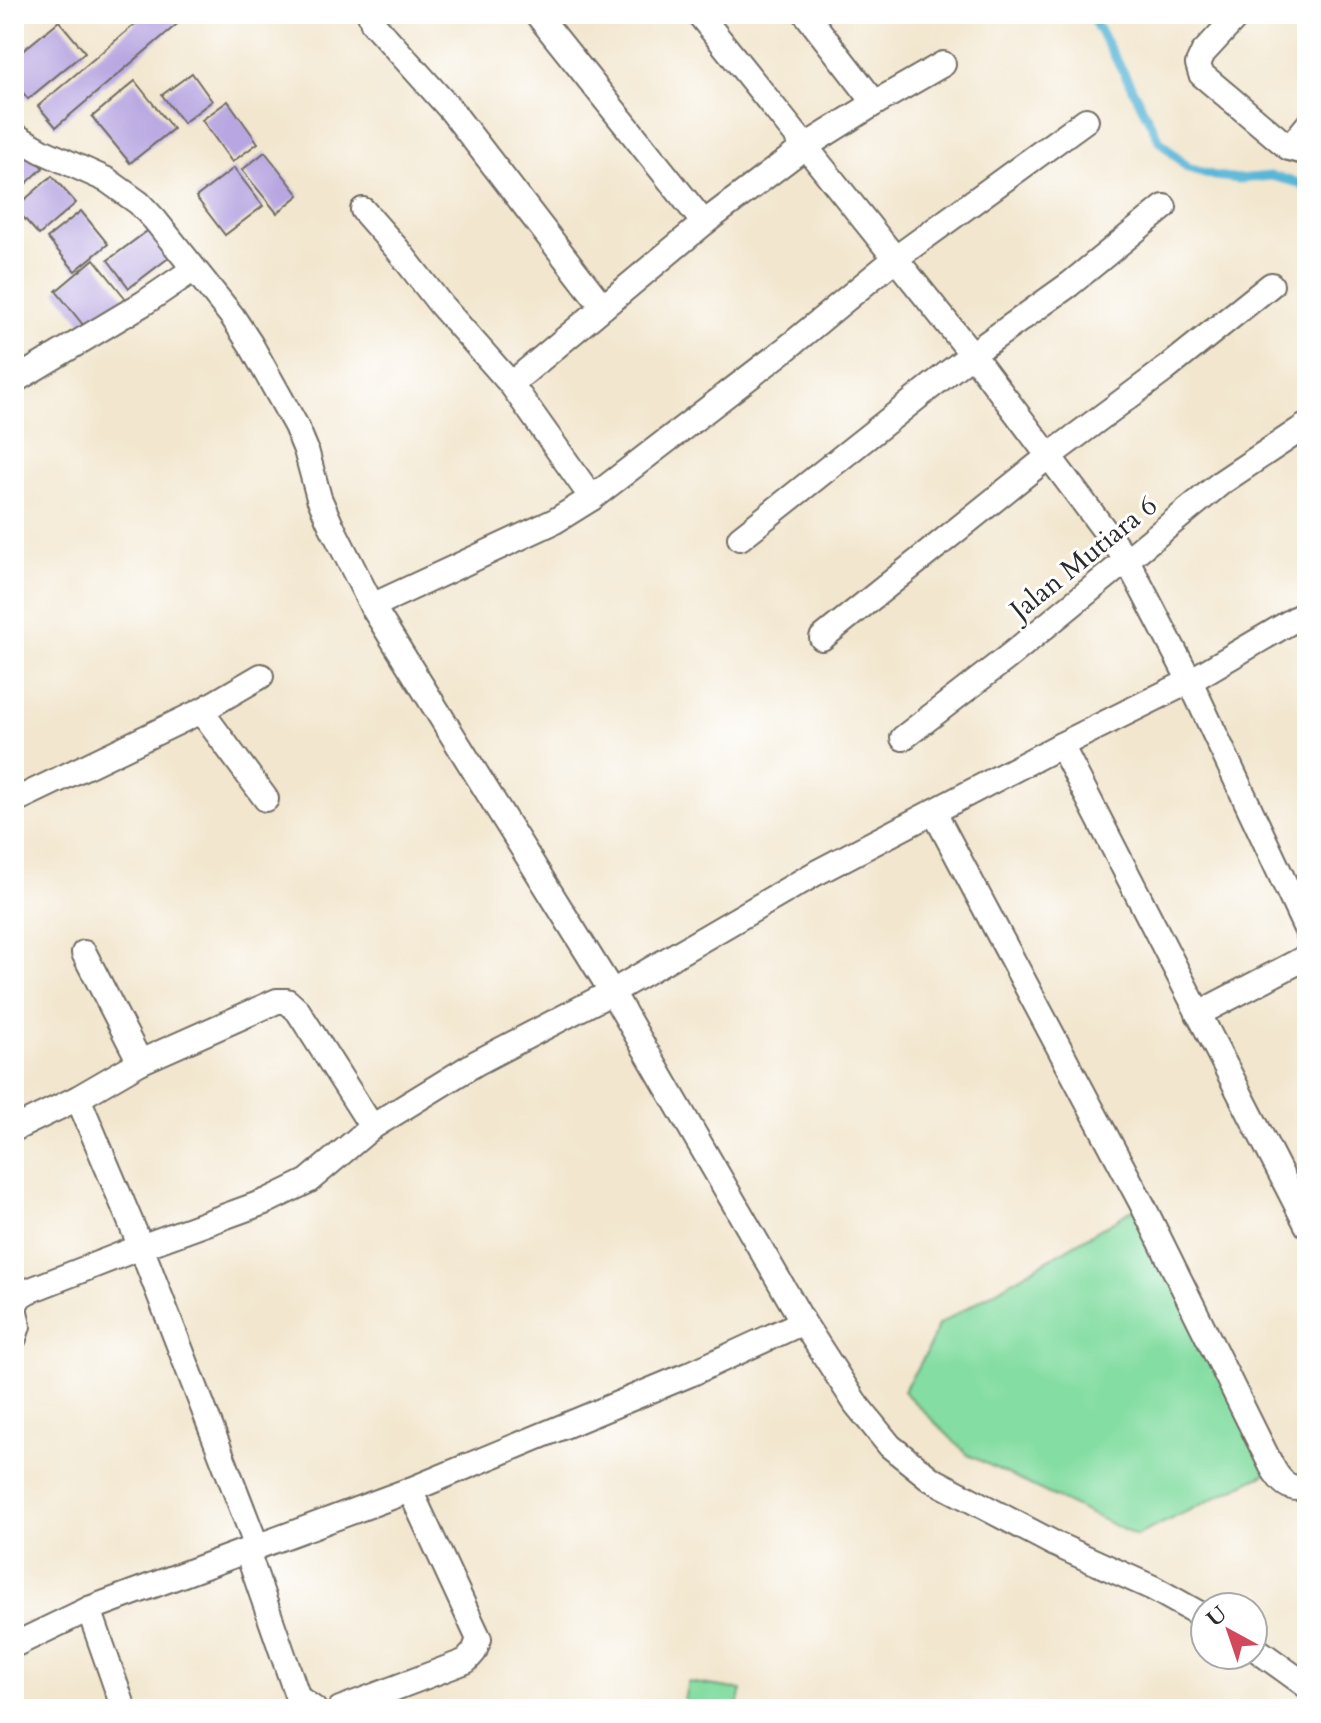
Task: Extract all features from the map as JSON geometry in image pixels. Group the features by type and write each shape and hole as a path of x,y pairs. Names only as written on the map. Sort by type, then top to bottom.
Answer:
{"street":[{"path":"370,14 373,23 451,110 603,307"},
{"path":"537,14 704,223"},
{"path":"699,14 972,354 1127,560 1190,681 1307,931"},
{"path":"806,14 875,103"},
{"path":"1239,14 1203,53 1198,64 1201,74 1298,150 1307,126"},
{"path":"511,384 704,223 806,146 943,64"},
{"path":"372,606 542,528 592,498 787,348 896,258 1086,120"},
{"path":"14,135 107,180 139,203 232,316 279,394 306,450 319,498 372,606 612,992 803,1322 856,1404 890,1446 931,1479 1055,1544 1153,1588 1189,1608"},
{"path":"740,538 972,354 1070,284 1164,207"},
{"path":"363,210 511,384 592,498"},
{"path":"14,381 144,303 194,269"},
{"path":"822,638 1049,456 1166,369 1271,285"},
{"name":"Jalan Mutiara 6","path":"903,738 1008,657 1222,482 1304,427"},
{"path":"14,1338 18,1326 14,1306 20,1296 28,1291 267,1201 308,1181 372,1127 476,1063 612,992 816,873 1190,681 1307,612"},
{"path":"14,801 201,711 261,676"},
{"path":"201,711 266,799"},
{"path":"1061,745 1307,1225"},
{"path":"934,812 1142,1204 1278,1478 1291,1488 1307,1486"},
{"path":"84,953 140,1062"},
{"path":"1198,1014 1307,957"},
{"path":"14,1129 78,1098 140,1062 277,1001 287,1001 298,1011 372,1127"},
{"path":"78,1098 141,1247 252,1549 298,1698 314,1709"},
{"path":"14,1645 89,1609 410,1490 690,1374 803,1322"},
{"path":"340,1709 466,1661 479,1639 410,1490"},
{"path":"89,1609 124,1709"},
{"path":"1269,1659 1307,1686"}],"green space":[{"path":"1136,1208 1271,1471 1136,1536 968,1455 903,1391 927,1352 938,1325"},
{"path":"688,1682 742,1690 737,1709 682,1709"}],"building":[{"path":"147,14 189,14 56,127 38,106"},
{"path":"59,21 85,52 28,99 14,82 14,58"},
{"path":"192,73 212,101 183,123 162,95"},
{"path":"135,81 173,129 130,163 92,117"},
{"path":"228,101 258,143 232,162 202,120"},
{"path":"14,138 43,168 14,195"},
{"path":"265,152 299,195 277,213 242,170"},
{"path":"234,168 263,206 225,235 196,197"},
{"path":"52,176 76,203 39,235 15,208"},
{"path":"81,211 108,244 75,271 47,238"},
{"path":"150,229 171,256 129,288 108,260"},
{"path":"94,259 126,299 88,331 56,291"}],"waterway":[{"path":"1090,14 1160,141 1188,168 1239,179 1271,176 1299,183 1307,190"}]}
